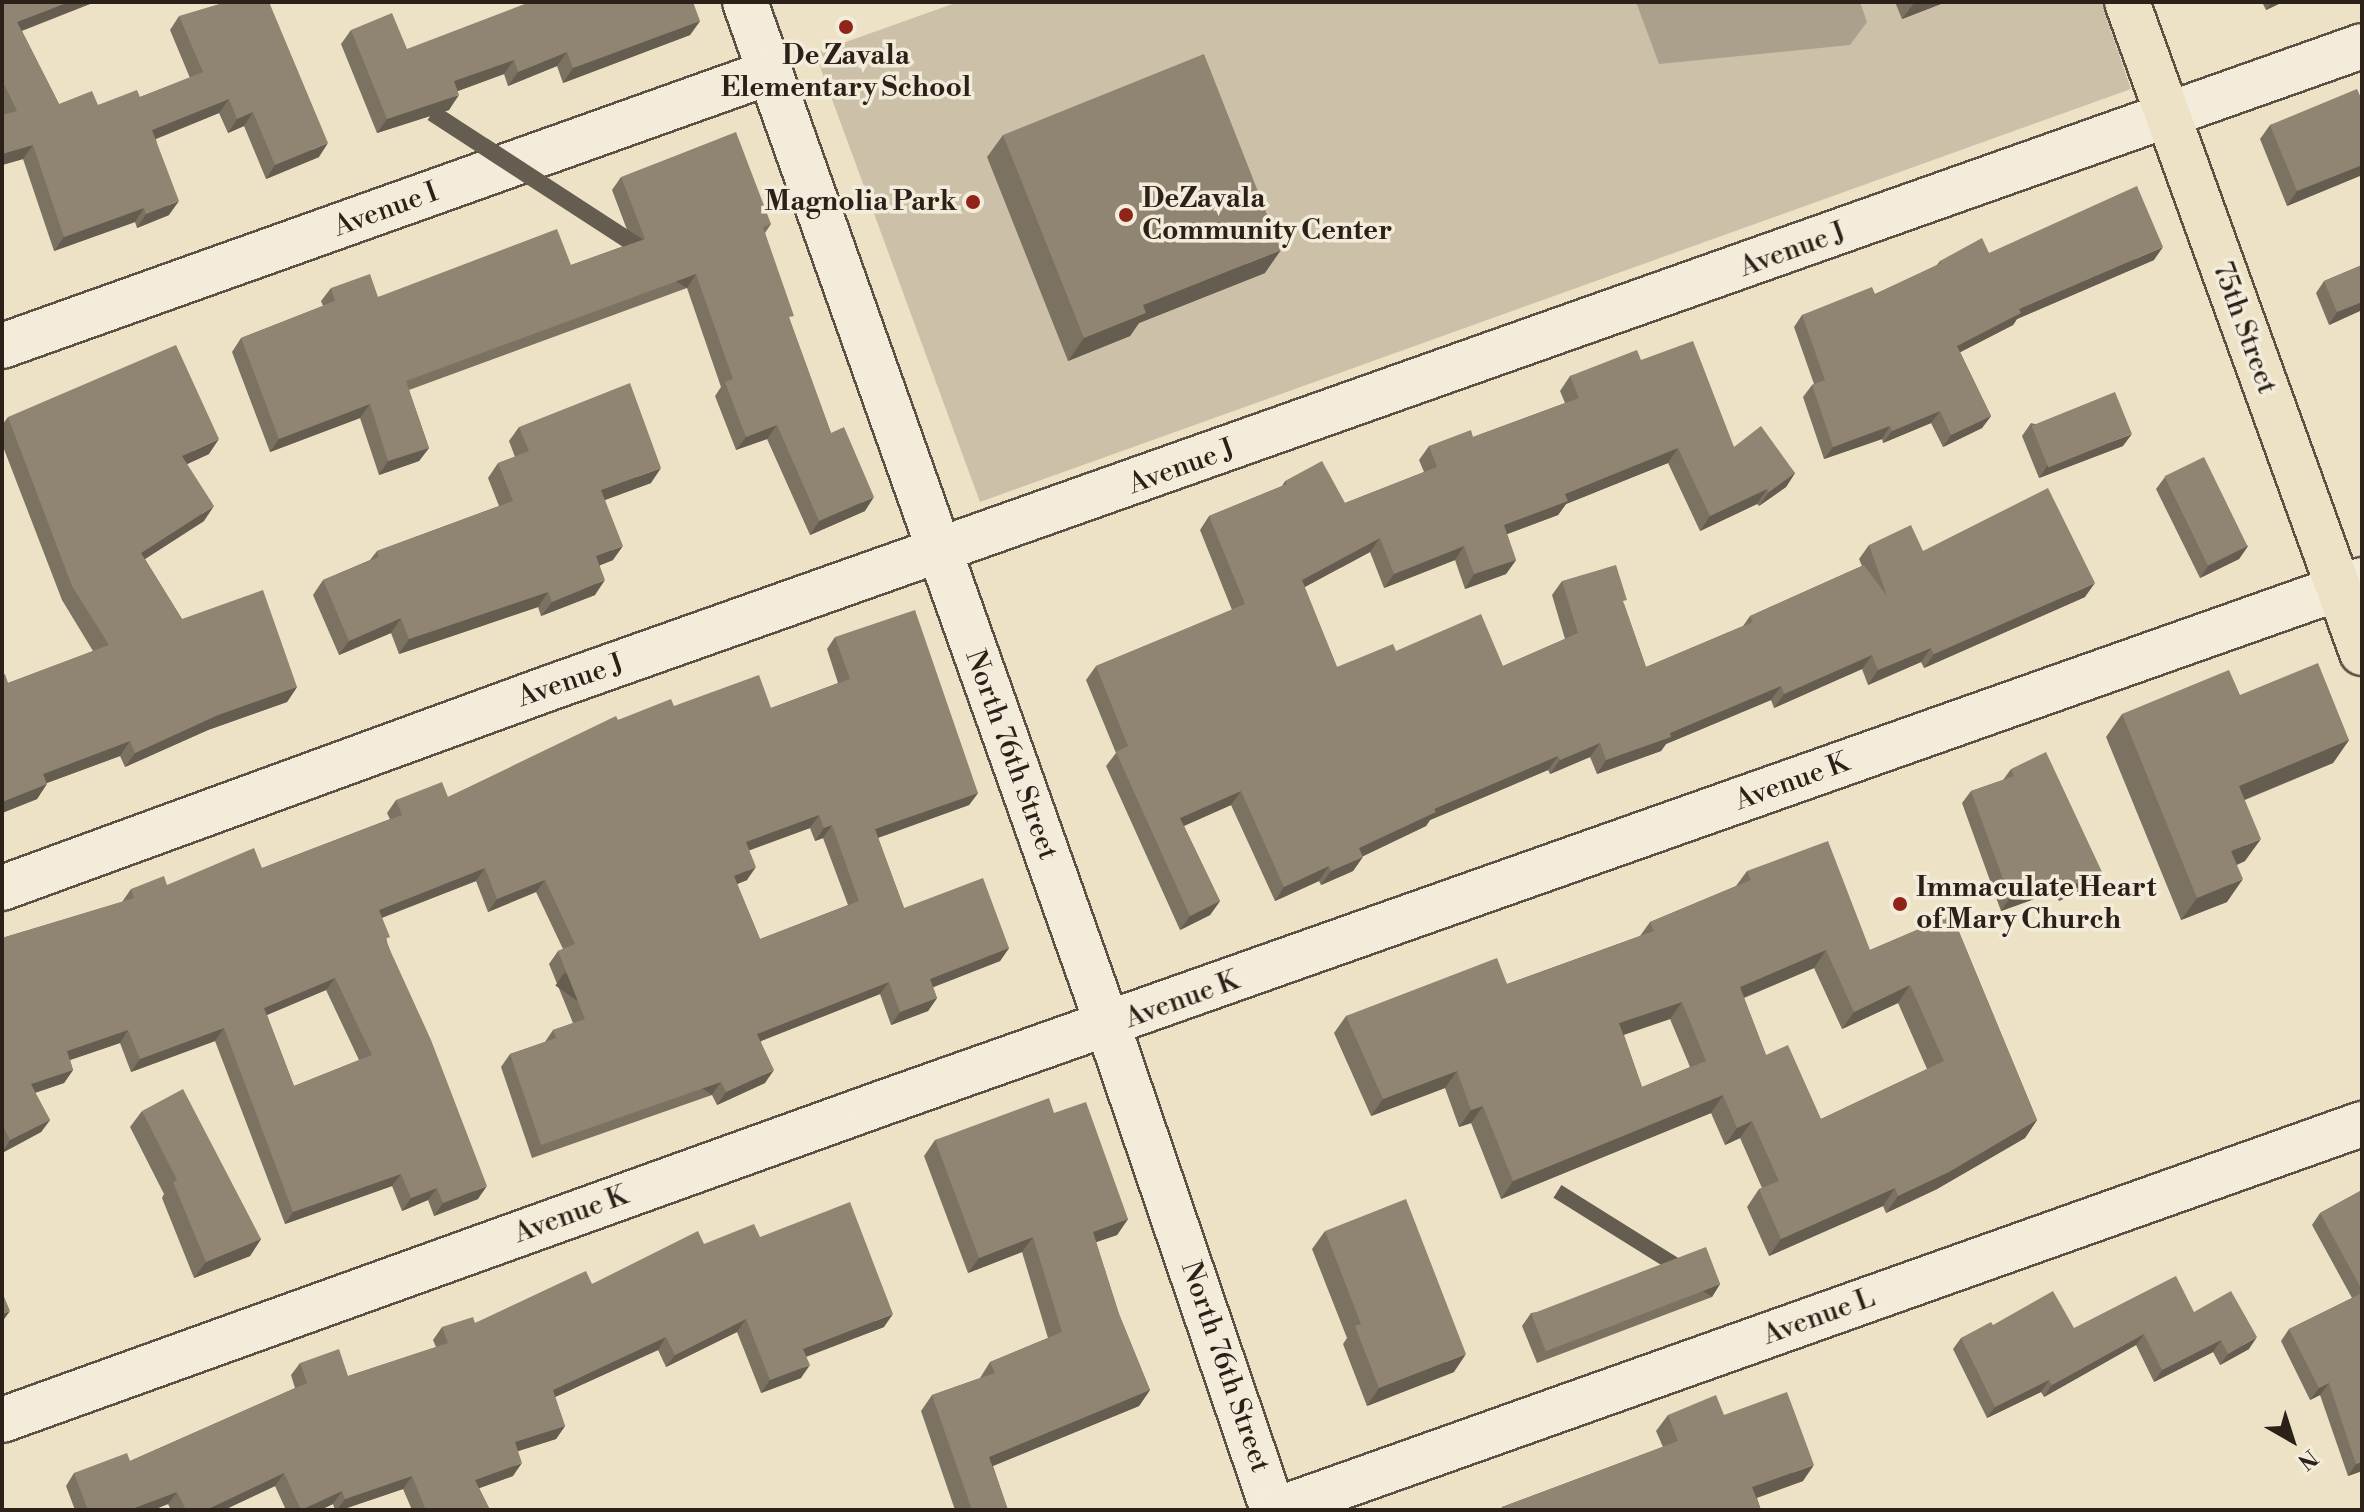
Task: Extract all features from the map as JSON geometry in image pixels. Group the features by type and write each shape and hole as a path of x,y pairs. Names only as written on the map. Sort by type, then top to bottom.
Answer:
{"main road":[{"name":"75th Street","path":"2127,2 2166,117 2350,584 2362,653"}],"street":[{"name":"North 76th Street","path":"745,2 1108,1026 1274,1510"},
{"name":"Avenue J","path":"2,888 555,686 938,553 2362,46"},
{"name":"Avenue I","path":"2,346 770,72"},
{"name":"Avenue K","path":"2,1420 874,1106 1108,1026 2350,584"},
{"name":"Avenue L","path":"1274,1510 2362,1124"}],"shaded area":[{"path":"958,2 2101,2 2131,89 980,502 815,53"},
{"path":"1636,2 1860,2 1867,22 1850,45 1659,64"}],"building":[{"path":"2,2 69,2 17,22 59,104 92,91 98,105 137,90 140,97 203,72 179,16 226,2 269,2 328,143 275,165 253,112 237,119 229,99 152,130 179,201 146,214 144,208 64,237 33,145 2,154 2,115 17,111 2,80"},
{"path":"530,2 693,2 700,21 573,68 567,52 518,72 514,60 454,81 459,95 387,119 351,30 392,13 407,49"},
{"name":"DeZavala Community Center","path":"1204,54 1281,250 1143,305 1146,313 1084,338 1003,135"},
{"path":"2357,89 2362,100 2362,165 2297,191 2270,125"},
{"path":"736,132 771,224 763,227 794,316 789,317 831,433 844,427 874,497 819,521 777,425 746,437 725,382 733,379 696,274 406,381 429,448 388,461 370,404 279,439 241,338 335,301 331,288 370,274 378,297 557,229 571,265 645,239 621,177"},
{"path":"2137,186 2163,247 2019,309 2021,313 1957,346 1991,416 1951,435 1940,411 1892,431 1890,426 1833,447 1812,385 1825,380 1802,315 1872,287 1875,294 1941,263 1982,238 1989,253"},
{"path":"2362,265 2362,302 2337,312 2324,281"},
{"path":"1693,341 1734,447 1761,426 1795,473 1769,492 1767,489 1710,516 1678,448 1565,494 1568,501 1504,525 1516,560 1474,574 1464,546 1394,574 1380,538 1302,580 1337,667 1393,644 1396,651 1481,614 1503,666 1578,633 1562,581 1616,565 1627,600 1623,601 1646,667 1753,622 1750,616 1864,565 1887,596 1869,545 1911,525 1923,551 2048,488 2095,583 1934,654 1931,648 1878,670 1872,655 1784,694 1781,686 1670,733 1671,737 1606,760 1600,743 1560,760 1558,756 1434,809 1436,812 1359,848 1363,857 1331,871 1329,866 1284,887 1241,791 1180,818 1220,901 1190,916 1116,752 1128,746 1096,666 1245,604 1209,516 1287,484 1285,481 1322,461 1345,503 1437,467 1429,446 1471,430 1473,437 1579,398 1570,376 1637,350 1641,360"},
{"path":"176,345 219,439 182,456 214,506 141,553 182,619 263,590 297,687 218,715 135,753 130,741 43,774 47,784 2,802 2,675 5,674 8,683 109,645 72,586 8,417"},
{"path":"630,383 661,468 601,490 623,546 596,556 605,580 552,602 548,592 409,639 401,618 349,641 323,580 379,557 377,551 513,501 498,463 529,451 519,427"},
{"path":"2115,392 2132,434 2048,467 2032,426"},
{"path":"2204,457 2247,546 2208,565 2164,476"},
{"path":"915,610 978,793 875,829 904,908 983,878 1009,948 930,979 937,998 900,1012 889,982 757,1034 774,1070 726,1092 721,1082 541,1145 510,1054 556,1038 553,1030 585,1019 558,951 575,944 545,880 497,899 485,868 379,910 390,937 385,939 431,1040 487,1186 443,1203 437,1188 411,1198 401,1174 293,1212 224,1028 140,1059 128,1030 67,1051 73,1070 31,1084 50,1120 10,1140 2,1124 2,938 134,898 131,889 164,876 167,885 254,848 262,868 402,815 396,800 442,782 448,797 616,716 618,720 671,699 674,706 759,675 771,708 850,679 835,637","holes":["819,815 824,828 832,825 859,901 760,939 734,876 756,867 746,842","335,978 372,1055 294,1086 264,1008"]},
{"path":"2318,663 2349,740 2239,786 2261,839 2231,851 2243,879 2197,898 2122,714 2229,670 2240,695"},
{"path":"2046,752 2102,872 2067,888 2063,879 2010,898 1971,791 2014,776 2011,769"},
{"path":"1828,841 1870,950 1952,915 2037,1120 1949,1172 1898,1196 1895,1188 1781,1239 1759,1189 1779,1181 1752,1121 1737,1128 1723,1095 1513,1181 1483,1106 1471,1110 1457,1071 1383,1099 1346,1016 1497,958 1507,984 1654,931 1650,922 1751,880 1747,871","holes":["1826,950 1854,1012 1910,985 1944,1061 1821,1119 1788,1045 1766,1055 1740,987","1682,1002 1706,1061 1642,1087 1619,1023"]},
{"path":"183,1089 261,1239 206,1262 173,1182 177,1180 142,1111"},
{"path":"1049,1098 1054,1113 1086,1102 1128,1219 1093,1232 1119,1314 1150,1390 989,1457 1008,1510 972,1510 932,1395 995,1373 990,1362 1062,1332 1033,1237 979,1258 935,1140"},
{"path":"2362,1190 2362,1290 2320,1213"},
{"path":"1406,1199 1466,1354 1379,1388 1355,1326 1361,1324 1325,1231"},
{"path":"850,1202 893,1314 803,1349 810,1365 770,1380 746,1319 675,1355 666,1337 553,1390 565,1426 515,1442 522,1463 475,1480 490,1510 426,1510 412,1476 345,1499 342,1491 301,1510 284,1473 206,1510 186,1510 177,1492 129,1510 88,1510 74,1473 127,1453 130,1461 307,1383 300,1363 339,1349 348,1376 448,1343 442,1327 473,1317 475,1323 586,1271 592,1284 698,1231 704,1244 754,1224 760,1237"},
{"path":"1706,1247 1720,1284 1546,1351 1531,1314"},
{"path":"2176,1276 2194,1312 2231,1291 2257,1337 2228,1354 2221,1340 2162,1370 2144,1334 2052,1385 2049,1380 1995,1407 1961,1338 1991,1322 1993,1325 2053,1291 2074,1328"},
{"path":"2,1292 10,1311 2,1314"},
{"path":"2362,1293 2362,1462 2356,1464 2329,1383 2319,1388 2289,1329"},
{"path":"1787,1392 1814,1465 1752,1487 1761,1510 1503,1510 1502,1507 1678,1441 1668,1415 1716,1395 1724,1415"}],"place":[{"name":"De Zavala Elementary School","path":"846,27"},
{"name":"Magnolia Park","path":"973,202"},
{"name":"DeZavala Community Center","path":"1126,215"},
{"name":"Immaculate Heart of Mary Church","path":"1900,904"}]}
